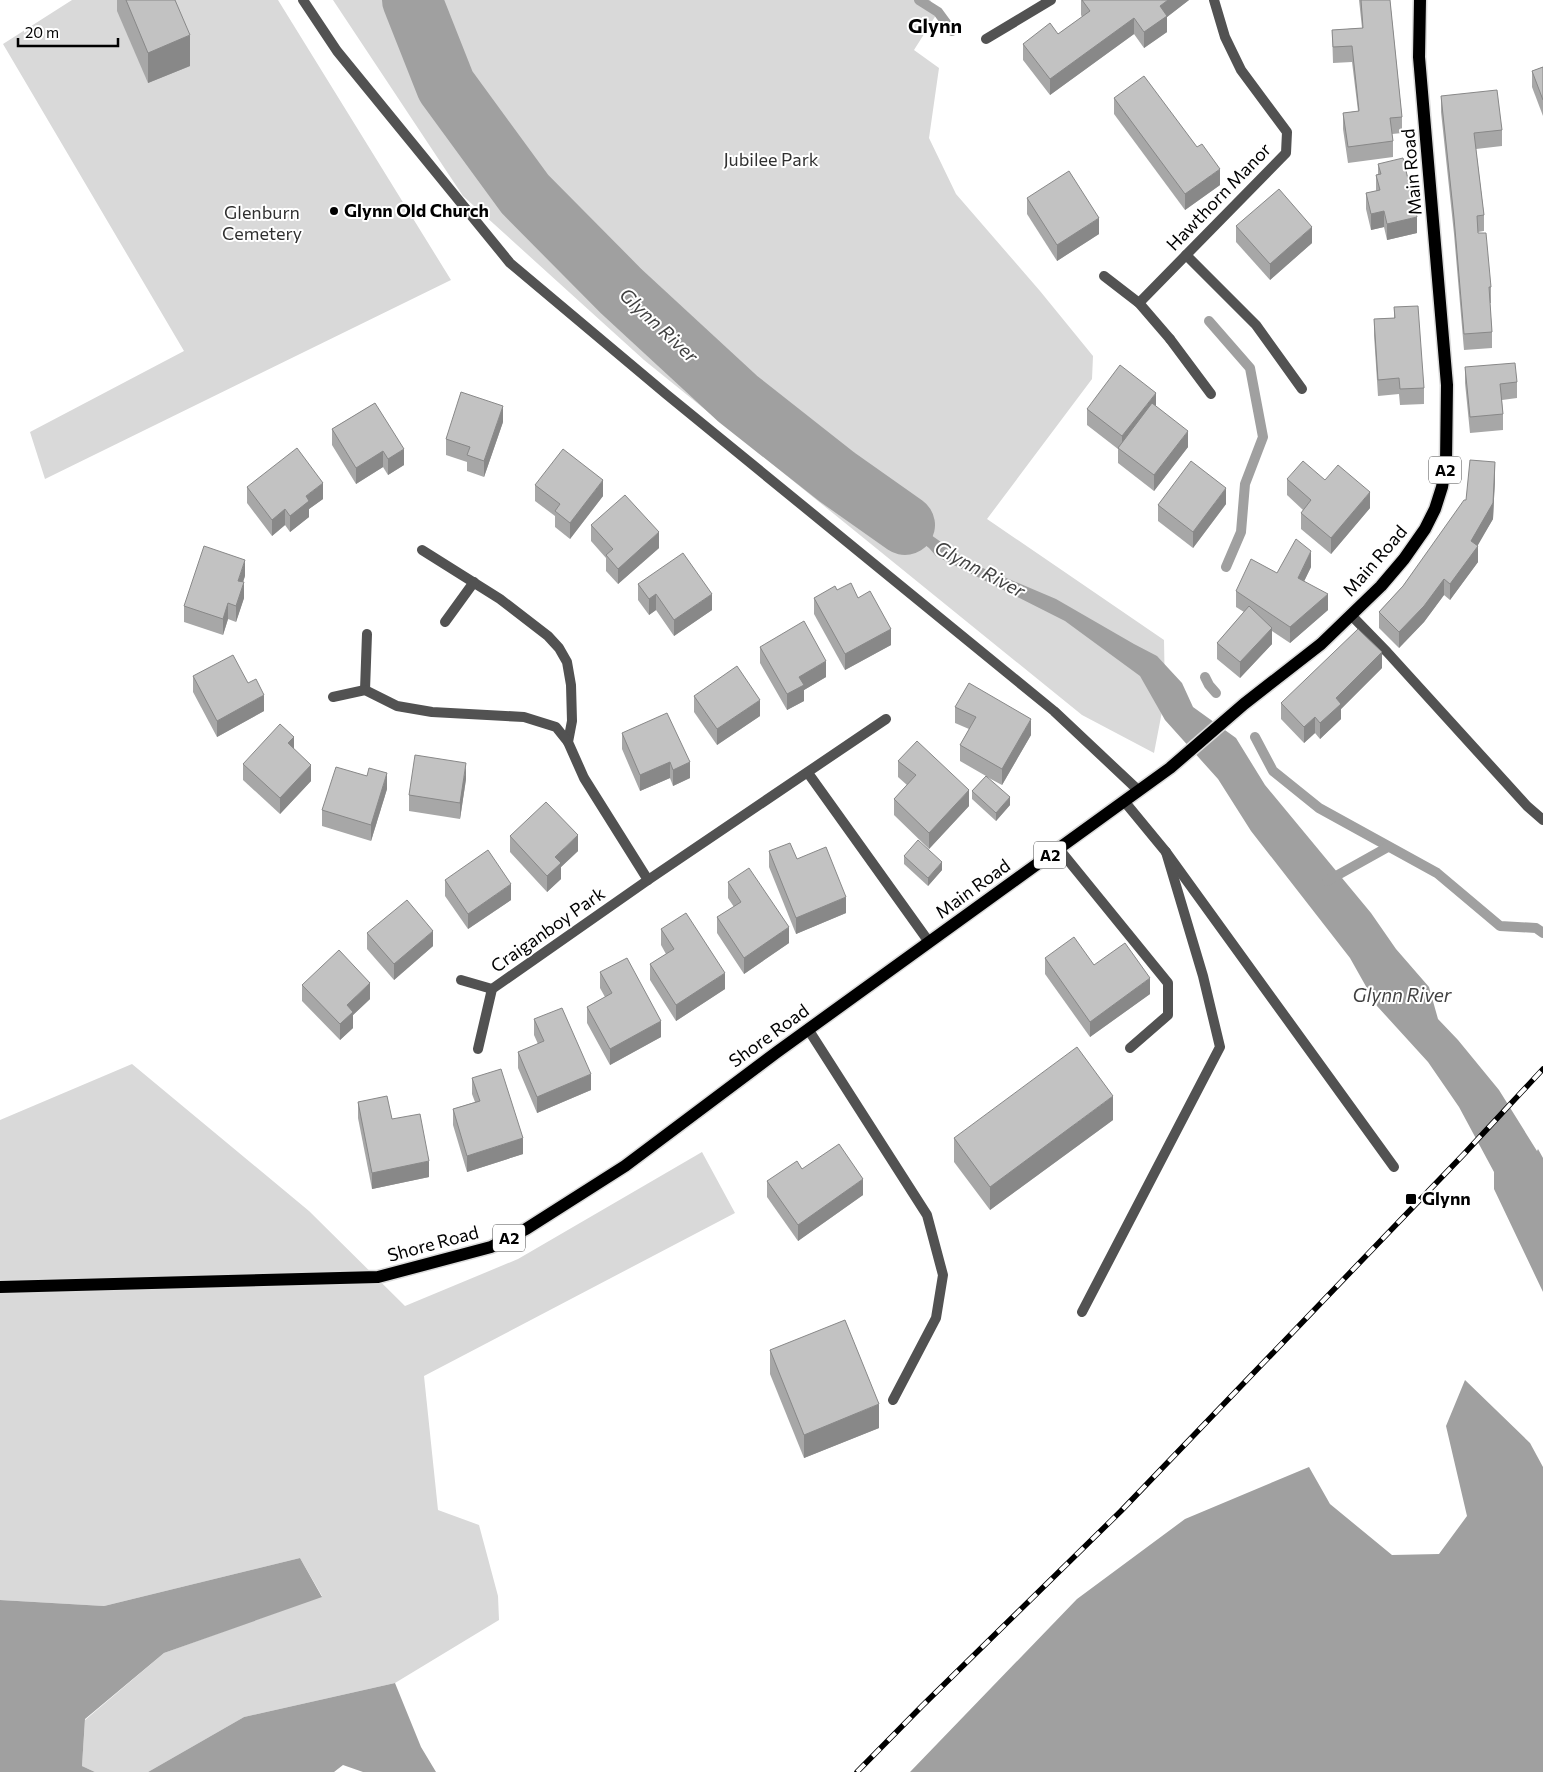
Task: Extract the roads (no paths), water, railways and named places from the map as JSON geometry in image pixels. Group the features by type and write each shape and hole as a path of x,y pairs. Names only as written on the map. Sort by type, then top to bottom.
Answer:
{"main road":[{"name":"Main Road","path":"929,942 1170,768 1244,704 1321,644 1381,586 1404,559 1425,529 1436,509 1446,463 1447,385 1419,57 1420,0"},
{"name":"Shore Road","path":"0,1287 378,1277 491,1247 526,1229 625,1166 808,1029 929,942"}],"street":[{"path":"303,0 337,51 510,263 666,394 1054,711 1138,790"},
{"path":"986,39 1051,0"},
{"name":"Hawthorn Manor","path":"1139,303 1286,154 1287,132 1241,70 1225,37 1214,0"},
{"path":"1186,255 1256,325 1302,390"},
{"path":"1104,276 1139,303 1170,339 1211,394"},
{"path":"422,550 500,599 548,636 567,662 571,684 572,721 568,742"},
{"path":"445,622 474,582"},
{"path":"1351,615 1394,659 1527,806 1543,820"},
{"path":"365,690 367,634"},
{"path":"333,696 365,690 398,706 432,712 524,717 556,727 568,742 584,778 648,880"},
{"name":"Craiganboy Park","path":"478,1049 492,989 648,880 886,719"},
{"path":"808,773 929,942"},
{"path":"1124,801 1166,852 1394,1168"},
{"path":"1059,849 1168,983 1168,1015 1130,1048"},
{"path":"1082,1312 1220,1046 1203,976 1166,852"},
{"path":"461,980 492,989"},
{"path":"808,1029 927,1215 944,1274 936,1318 893,1400"}],"water":[{"name":"Glynn River","path":"837,477 891,507 971,563 1056,599 1157,656 1182,683 1193,707 1236,738 1265,785 1371,913 1396,949 1429,987 1438,1019 1499,1090 1543,1158 1543,1292 1494,1189 1494,1172 1459,1107 1428,1062 1377,1006 1350,958 1251,831 1218,779 1165,720 1140,676 1065,621 936,556 929,548"},
{"path":"1465,1380 1530,1443 1543,1467 1543,1772 910,1772 1077,1599 1185,1519 1309,1467 1330,1504 1392,1555 1439,1554 1467,1516 1446,1426"},
{"path":"300,1558 322,1597 164,1653 85,1719 82,1766 95,1772 0,1772 0,1600 104,1606"},
{"path":"395,1683 421,1747 436,1772 363,1772 343,1765 334,1772 148,1772 244,1717"}],"waterway":[{"name":"Glynn River","path":"412,0 446,86 525,194 621,291 738,399 837,477 905,525"},
{"path":"919,0 938,12 952,31"},
{"path":"1209,321 1250,368 1263,437 1245,484 1241,532 1226,567"},
{"path":"1205,677 1216,693"},
{"path":"1255,737 1273,771 1319,808 1437,873 1500,926 1536,928 1543,933"},
{"path":"1327,881 1388,847"}],"railway":[{"path":"857,1772 1121,1511 1464,1154 1543,1069"}],"place":[{"name":"Glynn Old Church","path":"334,211"},
{"name":"Glynn","path":"1411,1199"}],"district":[{"name":"Glynn","path":"935,26"}],"park label":[{"name":"Jubilee Park","path":"771,160"},
{"name":"Glenburn Cemetery","path":"262,223"}]}
